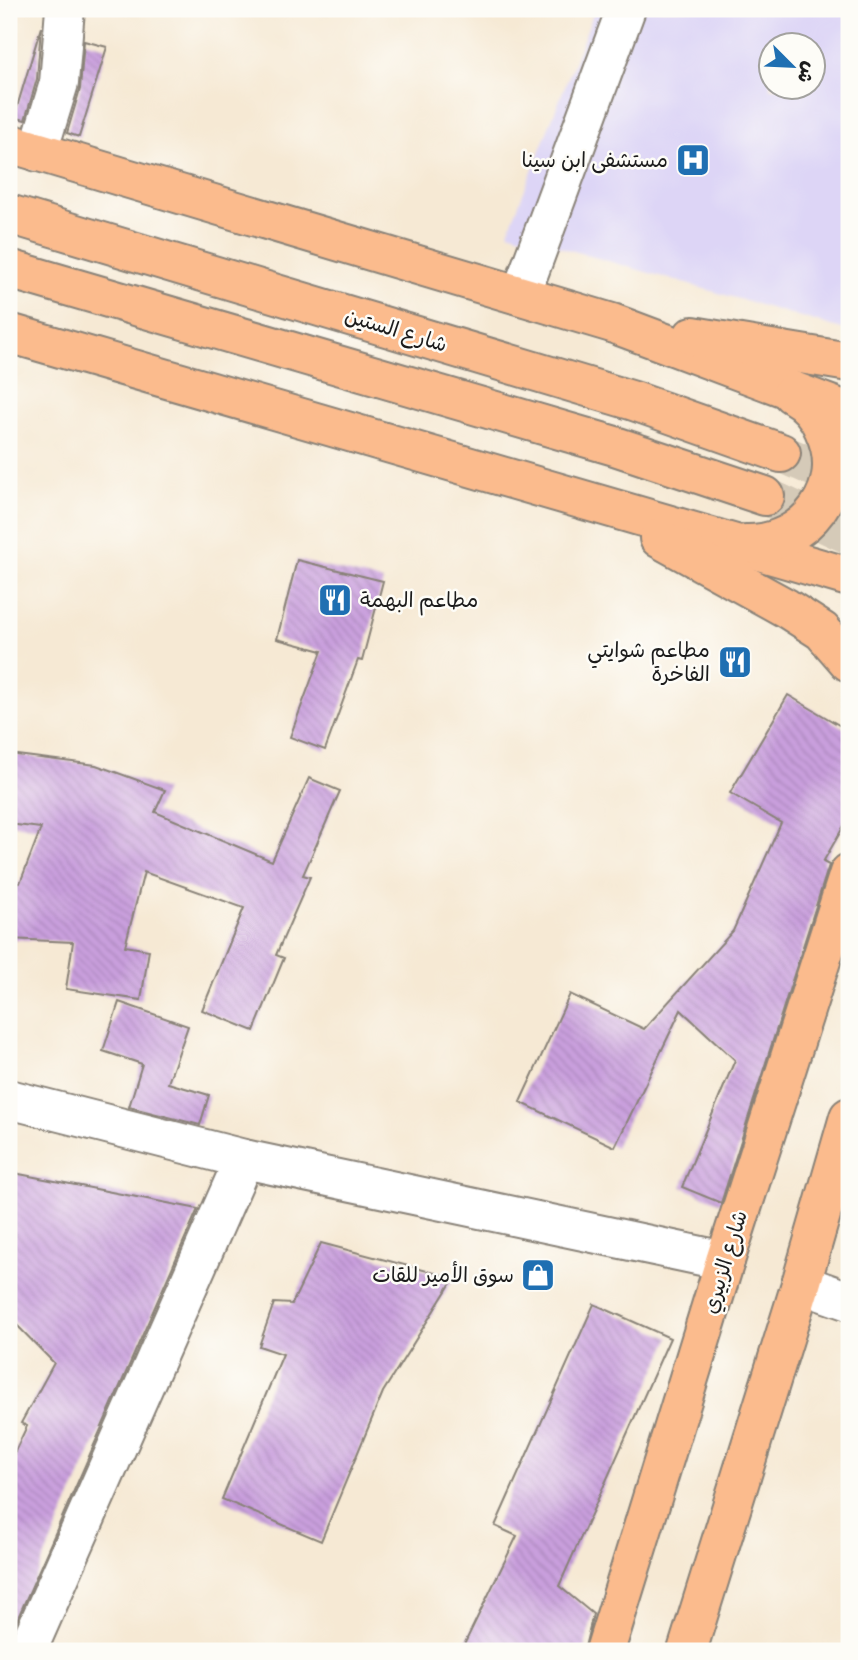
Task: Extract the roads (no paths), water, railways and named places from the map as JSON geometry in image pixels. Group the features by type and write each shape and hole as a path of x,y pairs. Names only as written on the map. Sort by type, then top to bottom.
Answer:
{"main road":[{"path":"23,148 522,294 612,323 849,412"},
{"name":"شارع الستين","path":"9,214 634,401 780,453"},
{"path":"9,269 615,446 765,496"},
{"path":"612,323 849,362"},
{"path":"9,333 849,577"},
{"path":"726,541 748,545 772,542 794,532 813,516 826,495 832,469 830,442 819,418 800,399 776,386"},
{"path":"599,505 786,608 822,631 849,662"},
{"name":"شارع الزبيري","path":"605,1651 849,873"},
{"path":"687,1651 801,1284 849,1117"}],"street":[{"path":"23,148 59,83 65,9"},
{"path":"522,294 626,9"},
{"path":"9,1099 244,1159 726,1261"},
{"path":"27,1651 244,1159"},
{"path":"801,1284 849,1301"}],"tunnel":[{"path":"781,453 849,483"},
{"path":"765,496 849,535"}],"place":[{"name":"مستشفى ابن سينا","path":"693,160"},
{"name":"مطاعم البهمة","path":"335,600"},
{"name":"مطاعم شوايتي الفاخرة","path":"735,662"},
{"name":"سوق الأمير للقات","path":"538,1275"}]}
